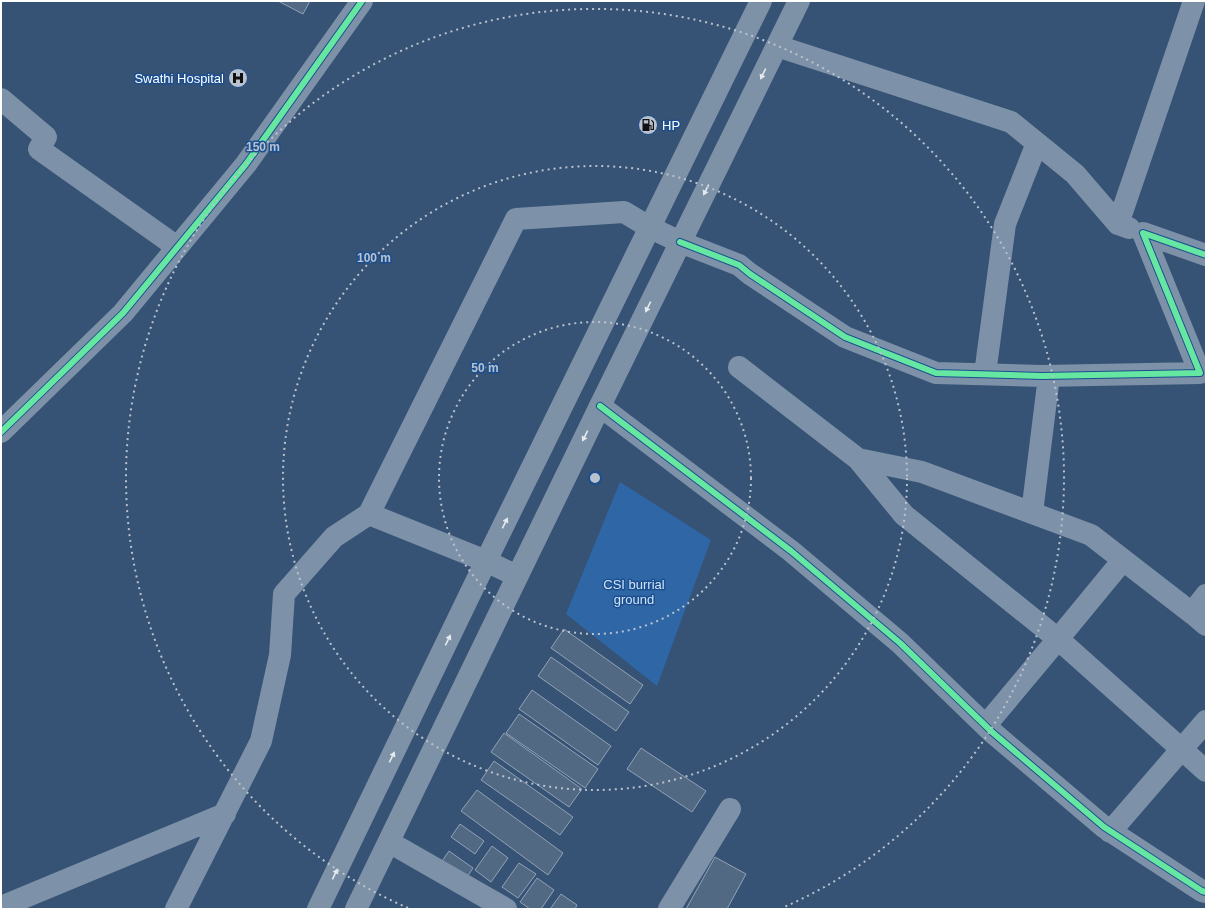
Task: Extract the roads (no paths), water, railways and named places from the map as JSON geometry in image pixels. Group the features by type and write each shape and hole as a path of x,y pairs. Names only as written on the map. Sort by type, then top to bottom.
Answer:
{"highway":[{"path":"318,909 486,561 761,1"},
{"path":"356,909 517,576 799,1"}],"street":[{"path":"1,432 123,313 246,164 362,1"},
{"path":"1118,224 1194,1"},
{"path":"777,46 1011,122 1075,174 1118,224 1206,256"},
{"path":"1,99 46,137 39,149 178,247"},
{"path":"985,374 1005,224 1037,143"},
{"path":"176,909 262,741 280,655 284,594 334,537 369,514 516,219 624,212 649,227 680,242 739,265 750,274 845,337 936,373 1049,376 1203,377 1143,233"},
{"path":"739,367 858,459 904,516 1058,639 1206,771"},
{"path":"1032,513 1049,376"},
{"path":"600,406 791,551 900,643 1004,742 1110,832 1202,891 1206,892"},
{"path":"858,459 922,472 1091,536 1199,619 1206,595"},
{"path":"369,514 486,561 517,576"},
{"path":"986,724 1123,560"},
{"path":"1110,832 1206,721"},
{"path":"669,909 730,809"},
{"path":"1,907 225,814"},
{"path":"389,842 506,909"}],"place":[{"name":"Swathi Hospital","path":"238,78"},
{"name":"HP","path":"648,125"}],"park label":[{"name":"CSI burrial ground","path":"634,592"}]}
